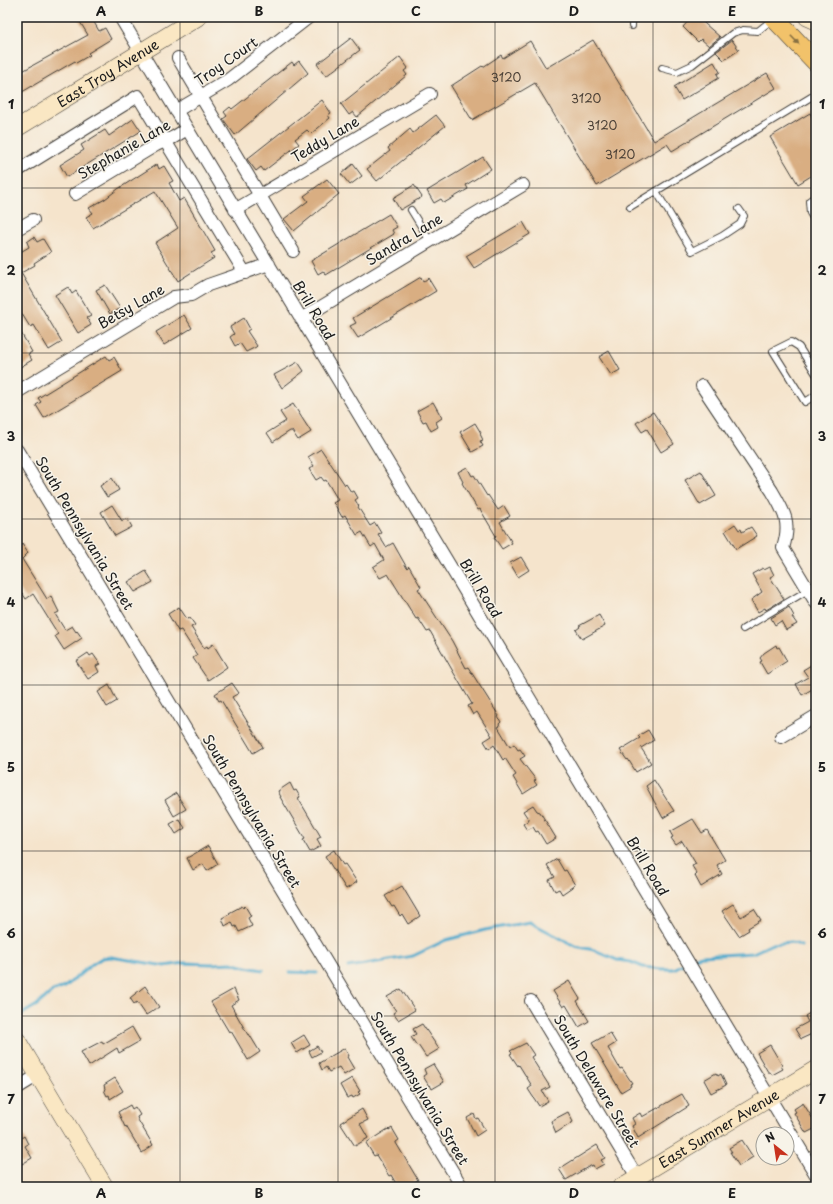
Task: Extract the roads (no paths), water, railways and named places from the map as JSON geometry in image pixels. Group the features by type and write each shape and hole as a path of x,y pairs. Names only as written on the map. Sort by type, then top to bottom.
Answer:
{"main road":[{"name":"East Troy Avenue","path":"17,128 198,17"},
{"path":"807,17 816,21"},
{"path":"773,18 816,62"},
{"path":"17,1040 105,1187"},
{"name":"East Sumner Avenue","path":"621,1187 816,1069"}],"street":[{"name":"Brill Road","path":"120,17 816,1175"},
{"name":"Troy Court","path":"176,111 228,80 309,17"},
{"path":"178,58 293,251"},
{"name":"Teddy Lane","path":"235,210 430,94"},
{"path":"17,171 138,96 245,273"},
{"name":"Stephanie Lane","path":"75,194 156,145 187,129"},
{"name":"Sandra Lane","path":"301,319 523,185"},
{"path":"17,229 33,220"},
{"name":"Betsy Lane","path":"17,391 174,297 190,295 208,285 269,264"},
{"path":"702,386 782,507 787,521 787,537 783,548 816,603"},
{"name":"South Pennsylvania Street","path":"17,450 462,1187"},
{"path":"781,737 816,716"},
{"name":"South Delaware Street","path":"531,1001 637,1177"},
{"path":"17,1088 38,1075"}],"lane":[{"path":"632,17 632,26"},
{"path":"662,68 677,72 692,65 733,33 743,30 758,31 773,18"},
{"path":"630,207 816,94"},
{"path":"656,191 692,251 722,236 740,224 744,216 739,210"},
{"path":"816,196 809,201 810,213 816,223"},
{"path":"410,210 430,241"},
{"path":"816,374 799,347 791,342 773,351 805,402 816,395"},
{"path":"743,629 808,590"}],"waterway":[{"path":"348,967 413,956 446,940 485,930 530,922 575,946 594,950 617,960 631,962 643,967 662,969 674,969 683,964"},
{"path":"693,958 702,956 753,953 772,944 792,942 801,946"},
{"path":"811,945 816,945"},
{"path":"17,1017 37,1005 53,991 65,987 91,965 102,958 111,957 165,966 184,963 231,963 263,970"},
{"path":"290,972 317,973"}]}
